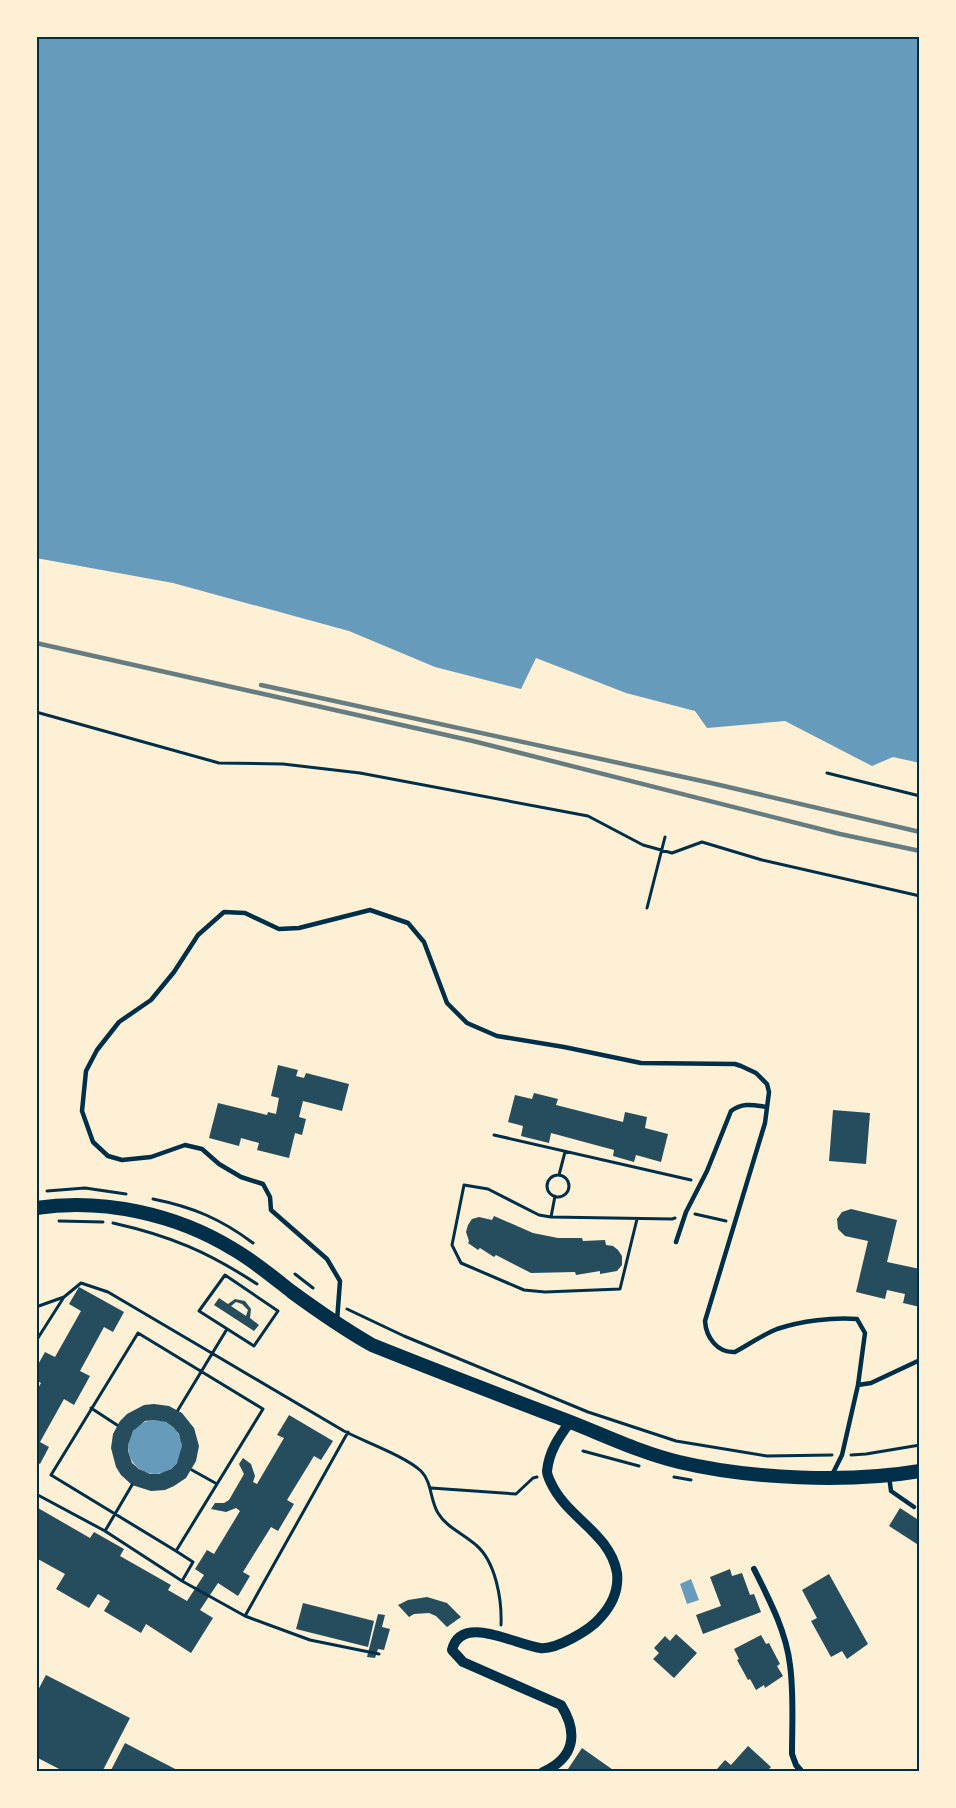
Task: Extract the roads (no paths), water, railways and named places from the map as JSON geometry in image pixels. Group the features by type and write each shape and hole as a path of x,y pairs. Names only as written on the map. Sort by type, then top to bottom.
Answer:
{"main road":[{"path":"36,1208 62,1204 95,1206 138,1211 183,1224 233,1248 336,1324 372,1345 678,1462 737,1472 831,1478 920,1471"}],"street":[{"path":"543,1772 554,1767 564,1757 571,1744 570,1720 561,1706 463,1662 452,1650 454,1641 463,1634 476,1632 542,1648 562,1643 598,1621 611,1605 618,1584 615,1560 598,1536 559,1498 548,1477 547,1471 554,1445 570,1422"},
{"path":"754,1569 782,1630 790,1663 792,1754 796,1765 802,1772"}],"lane":[{"path":"336,1324 340,1281 327,1259 271,1210 270,1197 263,1184 241,1176 219,1164 202,1149 184,1145 151,1157 122,1160 108,1156 93,1142 82,1111 86,1071 97,1050 119,1022 151,1000 174,972 198,935 224,912 245,913 279,930 299,928 370,910 408,923 424,942 447,1003 467,1023 496,1036 641,1063 735,1064 763,1078 769,1092 765,1123 705,1321 706,1332 720,1349 735,1352 776,1329 834,1319 857,1319 865,1333 858,1385 842,1455 831,1478"},
{"path":"676,1242 686,1212 702,1183 730,1111 738,1105 747,1104 767,1107"},
{"path":"858,1385 871,1383 920,1359"},
{"path":"889,1474 891,1491 914,1507"}],"water":[{"path":"36,36 920,36 920,763 893,757 872,766 785,721 707,728 695,711 626,693 536,658 521,689 435,667 349,631 173,583 36,558"},
{"path":"150,1420 160,1420 170,1424 178,1432 182,1447 178,1462 170,1470 160,1474 150,1474 140,1470 132,1462 128,1452 128,1442 132,1432 140,1424"},
{"path":"691,1579 699,1600 687,1604 680,1584"}],"railway":[{"path":"36,643 473,741 840,834 920,851"},
{"path":"261,685 711,783 920,832"}]}
